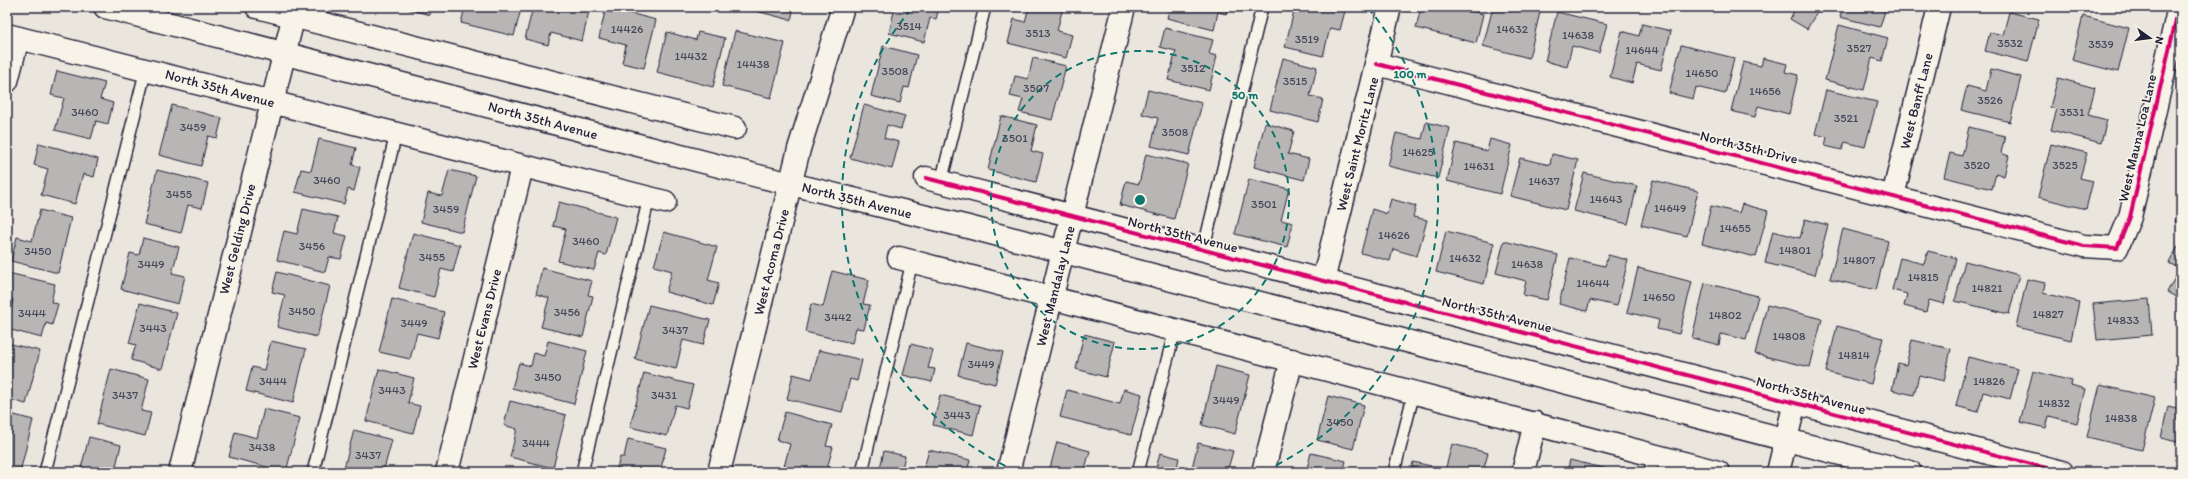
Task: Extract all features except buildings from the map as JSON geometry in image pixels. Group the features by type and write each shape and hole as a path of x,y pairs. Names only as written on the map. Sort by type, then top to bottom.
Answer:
{"street":[{"name":"North 35th Avenue","path":"105,7 790,184 968,227 1910,472"},
{"path":"257,7 294,12 734,128"},
{"name":"West Acoma Drive","path":"719,472 790,184 807,121 843,7"},
{"name":"West Mandalay Lane","path":"1008,472 1073,217 1124,7"},
{"name":"West Saint Moritz Lane","path":"1323,281 1390,7"},
{"name":"West Banff Lane","path":"1893,196 1939,7"},
{"name":"West Mauna Loa Lane","path":"2117,248 2130,217 2180,7"},
{"name":"West Gelding Drive","path":"180,472 294,12"},
{"name":"North 35th Avenue","path":"12,36 146,69 522,167 657,200"},
{"path":"7,81 12,36"},
{"name":"North 35th Drive","path":"1376,64 2084,246 2117,248"},
{"name":"West Evans Drive","path":"447,472 522,167"},
{"name":"North 35th Avenue","path":"934,180 1203,251 1795,402 2062,472"},
{"path":"905,260 1535,423 1652,463 1718,472"},
{"path":"1263,472 1292,360"},
{"path":"1778,472 1795,402"},
{"path":"1523,472 1535,423"}],"lane":[{"path":"934,180 985,7"},
{"path":"1203,251 1262,7"},
{"path":"45,472 146,69"},
{"path":"313,472 396,134"},
{"path":"582,472 657,200"},
{"path":"862,472 905,260"},
{"path":"1138,472 1175,330"},
{"path":"1394,472 1414,392"}],"cycle path":[{"path":"1377,64 2084,246 2117,248 2130,217 2179,7"},
{"path":"926,178 2062,472"}]}
